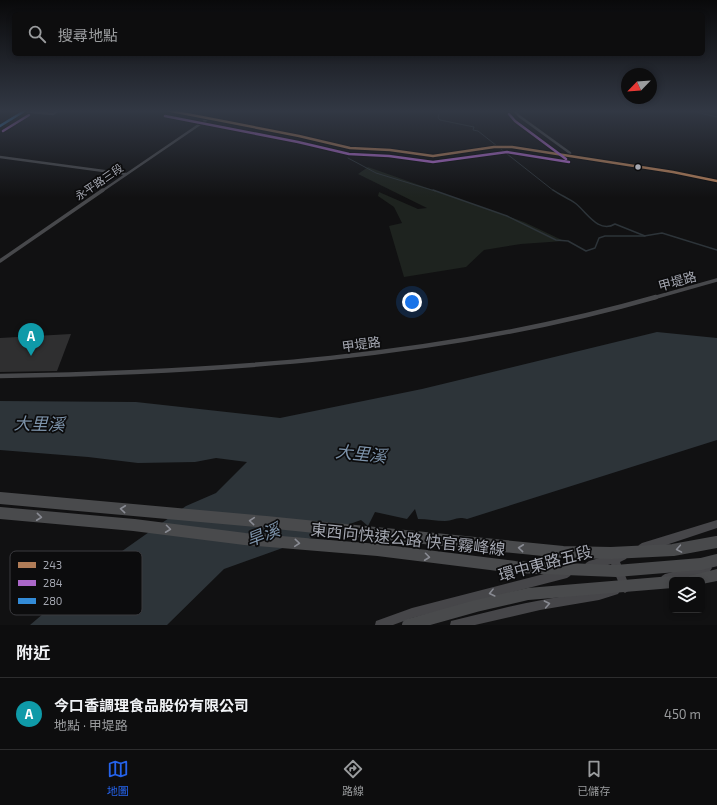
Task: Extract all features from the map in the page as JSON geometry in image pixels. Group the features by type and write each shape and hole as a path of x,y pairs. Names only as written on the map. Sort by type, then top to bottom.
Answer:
{"highway":[{"name":"東西向快速公路 快官霧峰線","path":"0,498 266,522 563,552 611,553 673,550 717,542"},
{"name":"東西向快速公路 快官霧峰線","path":"0,513 134,525 245,539 378,550 515,567 616,571 700,564 717,560"},
{"path":"705,577 717,574"},
{"path":"408,625 476,606 528,594 669,582"}],"street":[{"name":"永平路三段","path":"0,261 178,139"},
{"path":"309,139 350,148 390,150 433,156 496,146 512,147 668,171 717,181"},
{"path":"551,139 570,153 570,156"},
{"path":"0,157 126,174"},
{"name":"甲堤路","path":"0,376 204,370 340,358 512,331 596,314 717,280"},
{"name":"環中東路五段","path":"380,625 412,613 614,560 659,542 717,524"},
{"path":"614,560 620,579 626,588"},
{"path":"455,625 544,605 589,598 717,565"}],"shaded area":[{"path":"368,167 524,222 564,241 521,244 484,250 466,267 404,277 389,226 402,223 394,207 378,196 379,192 418,209 427,208 358,174"}],"water":[{"path":"657,332 717,338 717,440 467,519 458,518 445,521 418,519 415,509 407,519 375,512 368,526 361,520 224,569 167,625 30,625 42,615 142,615 142,551 122,551 186,506 216,493 247,462 216,458 195,462 138,463 88,457 0,450 0,401 136,402 280,418 422,389"}],"building":[{"path":"71,334 57,371 0,372 0,338"}],"waterway":[{"path":"488,139 554,191"},
{"path":"348,158 376,173 435,191"},
{"path":"433,190 507,216 556,240 568,241 586,251 595,248 599,238 605,236 645,236"},
{"path":"553,190 575,203 598,224 603,226 615,224 645,236"},
{"path":"645,236 662,233 717,250"}],"transit line":[{"name":"284","path":"284,139 349,154 389,156 433,162 507,152 569,162"},
{"name":"243","path":"312,139 350,148 390,150 433,156 494,147 512,147 673,172 717,181"},
{"name":"284","path":"539,139 566,159"}],"place":[{"name":"今口香調理食品股份有限公司","path":"31,356"}],"water label":[{"name":"大里溪","path":"39,424"},
{"name":"大里溪","path":"361,454"},
{"name":"旱溪","path":"263,535"}]}
